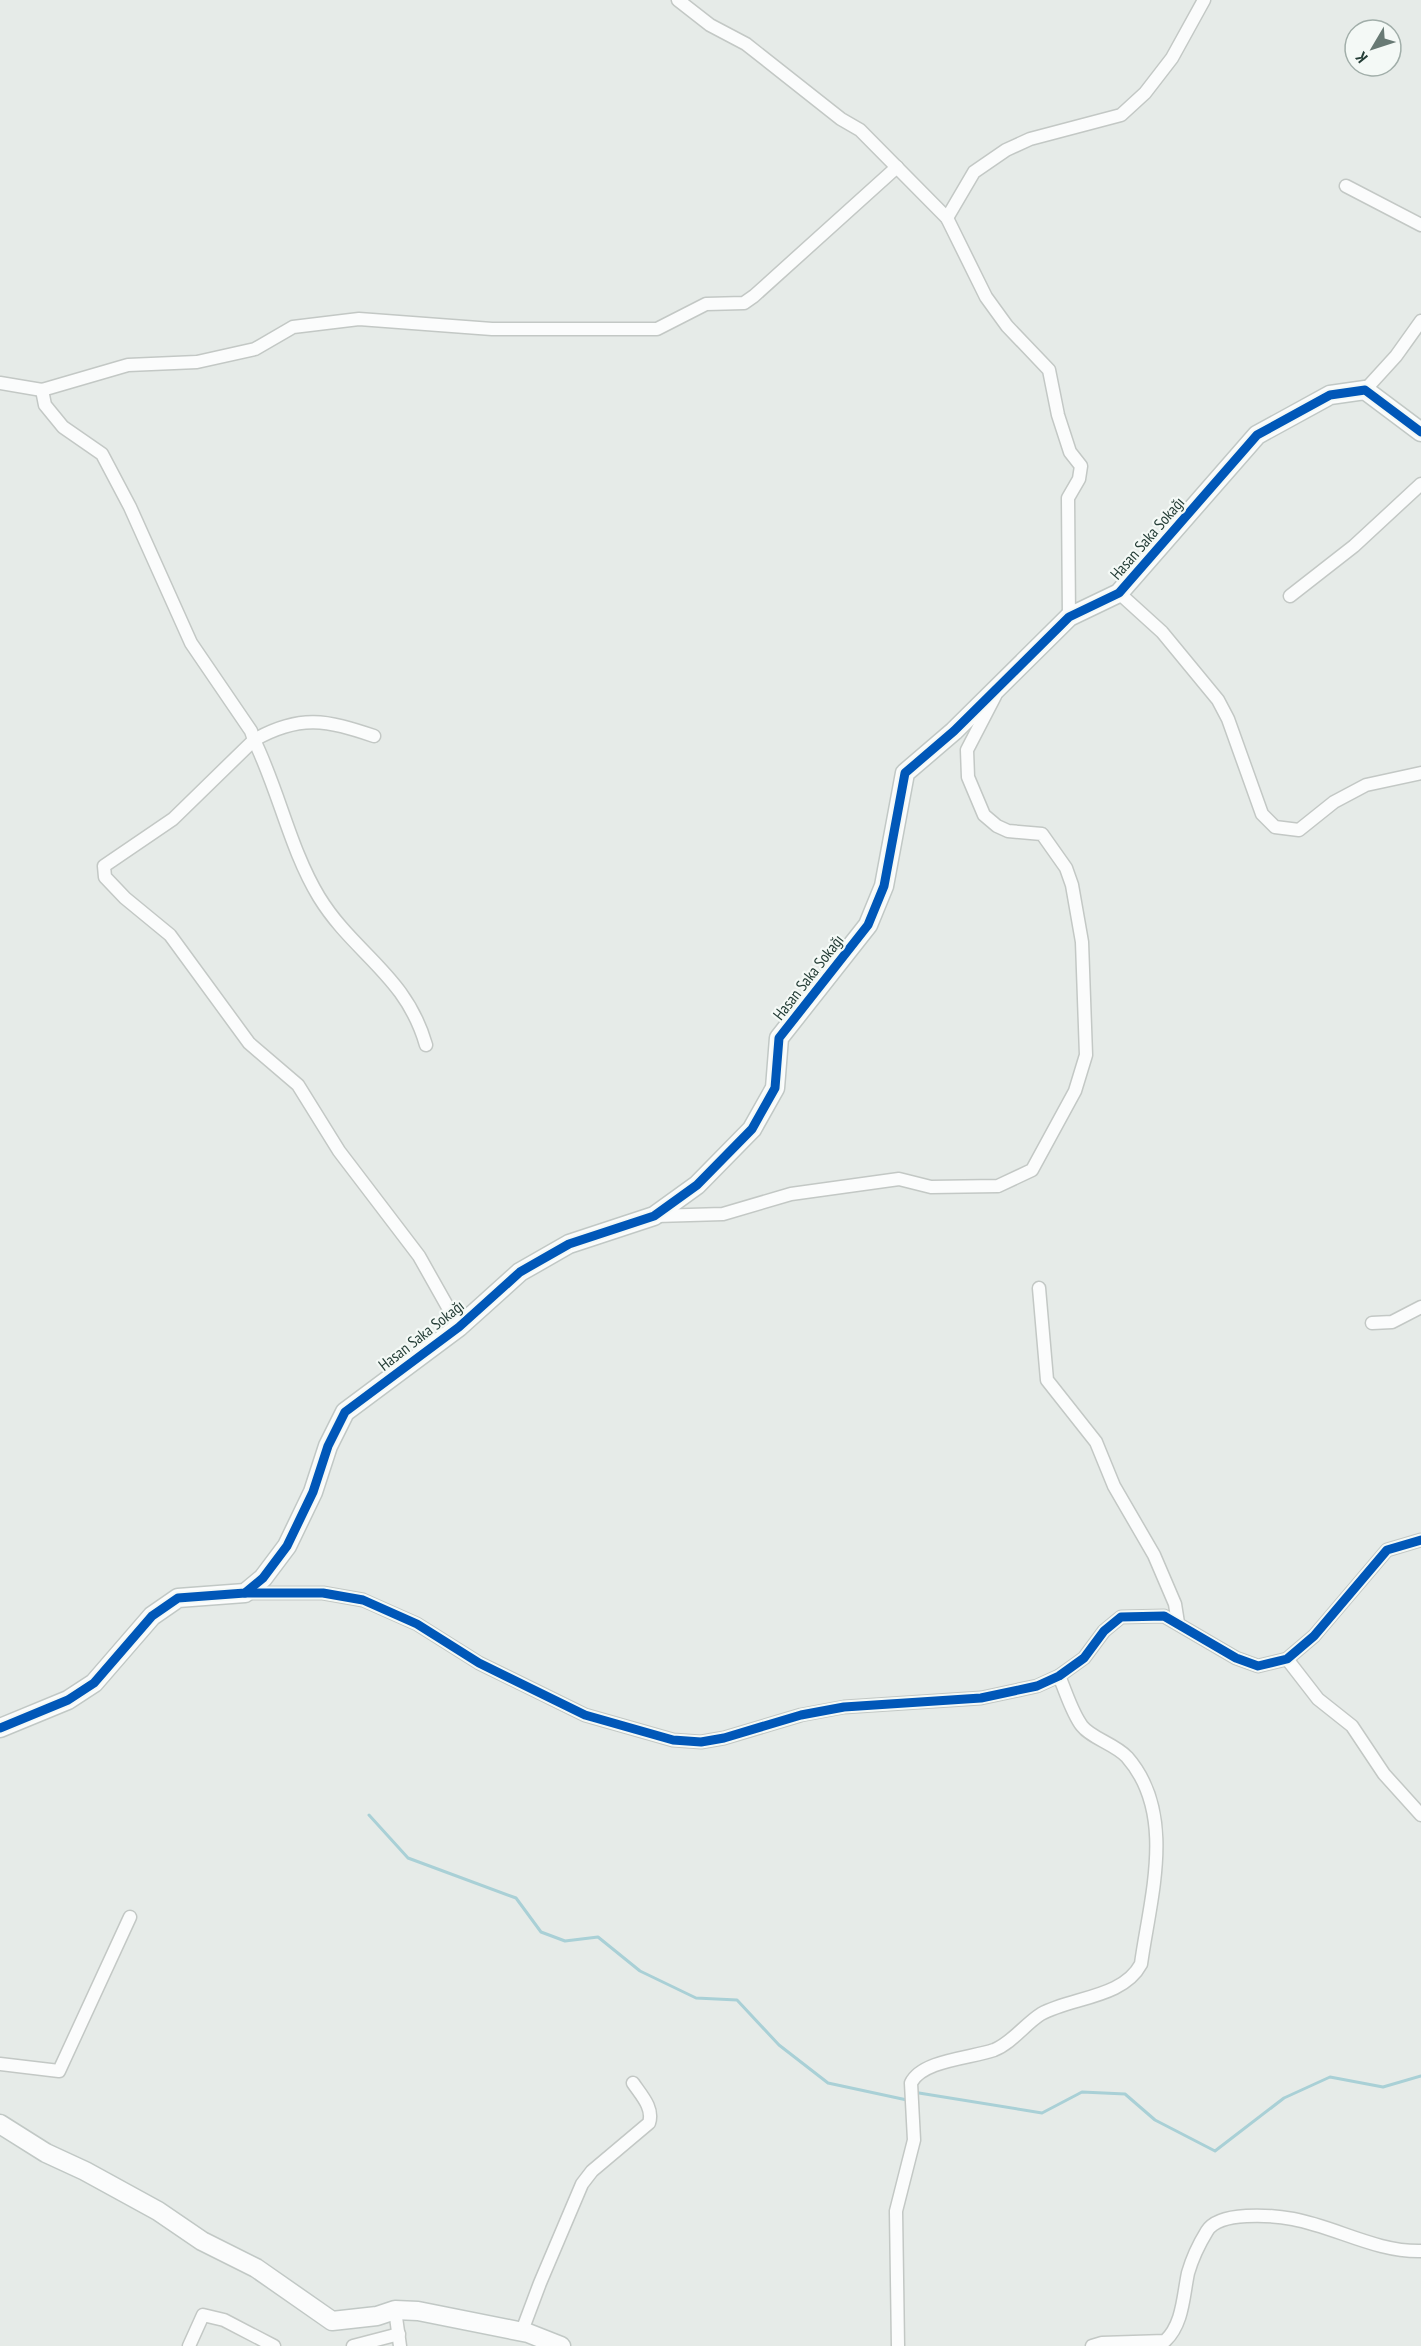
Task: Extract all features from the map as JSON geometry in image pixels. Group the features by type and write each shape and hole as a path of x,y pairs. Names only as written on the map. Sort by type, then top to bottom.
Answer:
{"street":[{"path":"678,0 710,25 746,44 841,119 860,130 947,218 986,297 1007,326 1049,370 1058,415 1070,452 1081,466 1079,479 1068,498 1069,617"},
{"path":"947,218 974,172 1006,150 1030,139 1121,115 1144,93 1172,58 1204,0"},
{"path":"0,383 42,390 128,365 197,362 255,349 293,327 359,319 492,328 657,329 706,304 744,303 897,167"},
{"path":"1346,186 1421,225"},
{"path":"1421,321 1396,356 1365,390 1421,432"},
{"path":"42,390 45,405 63,427 102,454 130,507 191,643 251,730 313,886 339,925 401,990 419,1020 426,1045"},
{"name":"Hasan Saka Sokağı","path":"245,1593 263,1578 287,1546 313,1492 328,1446 345,1412 459,1327 513,1277 569,1244 654,1216 697,1185 752,1129 775,1088 779,1038 868,925 884,886 905,773 954,731 1069,617 1119,593 1257,435 1330,395 1365,390"},
{"path":"1290,596 1354,546 1421,484"},
{"path":"1119,593 1162,632 1218,700 1228,719 1262,814 1275,827 1299,830 1334,802 1366,785 1421,772"},
{"path":"654,1216 723,1214 791,1194 899,1179 931,1187 998,1186 1032,1170 1075,1091 1086,1055 1082,942 1072,885 1066,868 1042,834 1008,831 997,826 984,815 968,777 966,750 1000,686"},
{"path":"374,736 333,722 311,721 272,730 254,740 172,819 104,866 105,878 125,898 170,935 249,1043 298,1085 339,1152 419,1256 459,1327"},
{"path":"1039,1288 1047,1380 1096,1442 1114,1486 1154,1555 1175,1604 1178,1623"},
{"path":"1372,1323 1392,1322 1421,1307"},
{"path":"0,1728 68,1700 94,1683 152,1616 178,1598 245,1593 323,1593 372,1603 417,1624 479,1663 569,1708 673,1740 713,1740 791,1718 844,1707 1006,1694 1037,1686 1059,1676 1084,1658 1104,1632 1121,1617 1157,1615 1178,1623 1236,1658 1258,1666 1287,1659 1314,1636 1387,1550 1421,1540"},
{"path":"1287,1659 1318,1699 1352,1726 1384,1774 1421,1815"},
{"path":"898,2346 896,2211 914,2140 911,2083 913,2078 926,2068 996,2049 1039,2016 1128,1981 1142,1965 1157,1839 1155,1813 1128,1758 1113,1745 1083,1727 1059,1676"},
{"path":"0,2064 58,2071 130,1917"},
{"path":"522,2331 582,2184 592,2171 644,2129 651,2119 647,2103 633,2083"},
{"path":"0,2124 46,2153 85,2171 158,2211 202,2241 256,2268 332,2321 377,2316 394,2310 418,2311 522,2331 561,2346"},
{"path":"1092,2346 1102,2343 1165,2341 1173,2333 1189,2270 1199,2244 1210,2225 1221,2218 1265,2216 1293,2219 1390,2249 1421,2252"},
{"path":"353,2346 400,2340 394,2310"},
{"path":"189,2346 203,2315 224,2320 274,2346"}],"waterway":[{"path":"369,1815 408,1858 516,1898 541,1932 565,1941 598,1937 640,1971 696,1998 737,2000 779,2045 828,2083 907,2100"},
{"path":"919,2093 1042,2113 1082,2092 1125,2094 1155,2120 1215,2151 1284,2098 1330,2077 1383,2087 1421,2076"}],"cycle path":[{"path":"0,1728 68,1700 94,1683 152,1616 178,1598 245,1593 263,1578 287,1546 313,1492 328,1446 345,1412 459,1327 520,1272 569,1244 654,1216 697,1185 752,1129 775,1088 779,1038 868,925 884,886 905,773 954,731 1069,617 1119,593 1257,435 1330,395 1365,390 1421,432"},
{"path":"245,1593 323,1593 363,1600 417,1624 479,1663 585,1715 673,1740 701,1742 724,1738 801,1715 844,1707 981,1698 1037,1686 1059,1676 1084,1658 1104,1631 1121,1617 1164,1616 1236,1658 1258,1666 1287,1659 1314,1636 1387,1550 1421,1540"}]}
